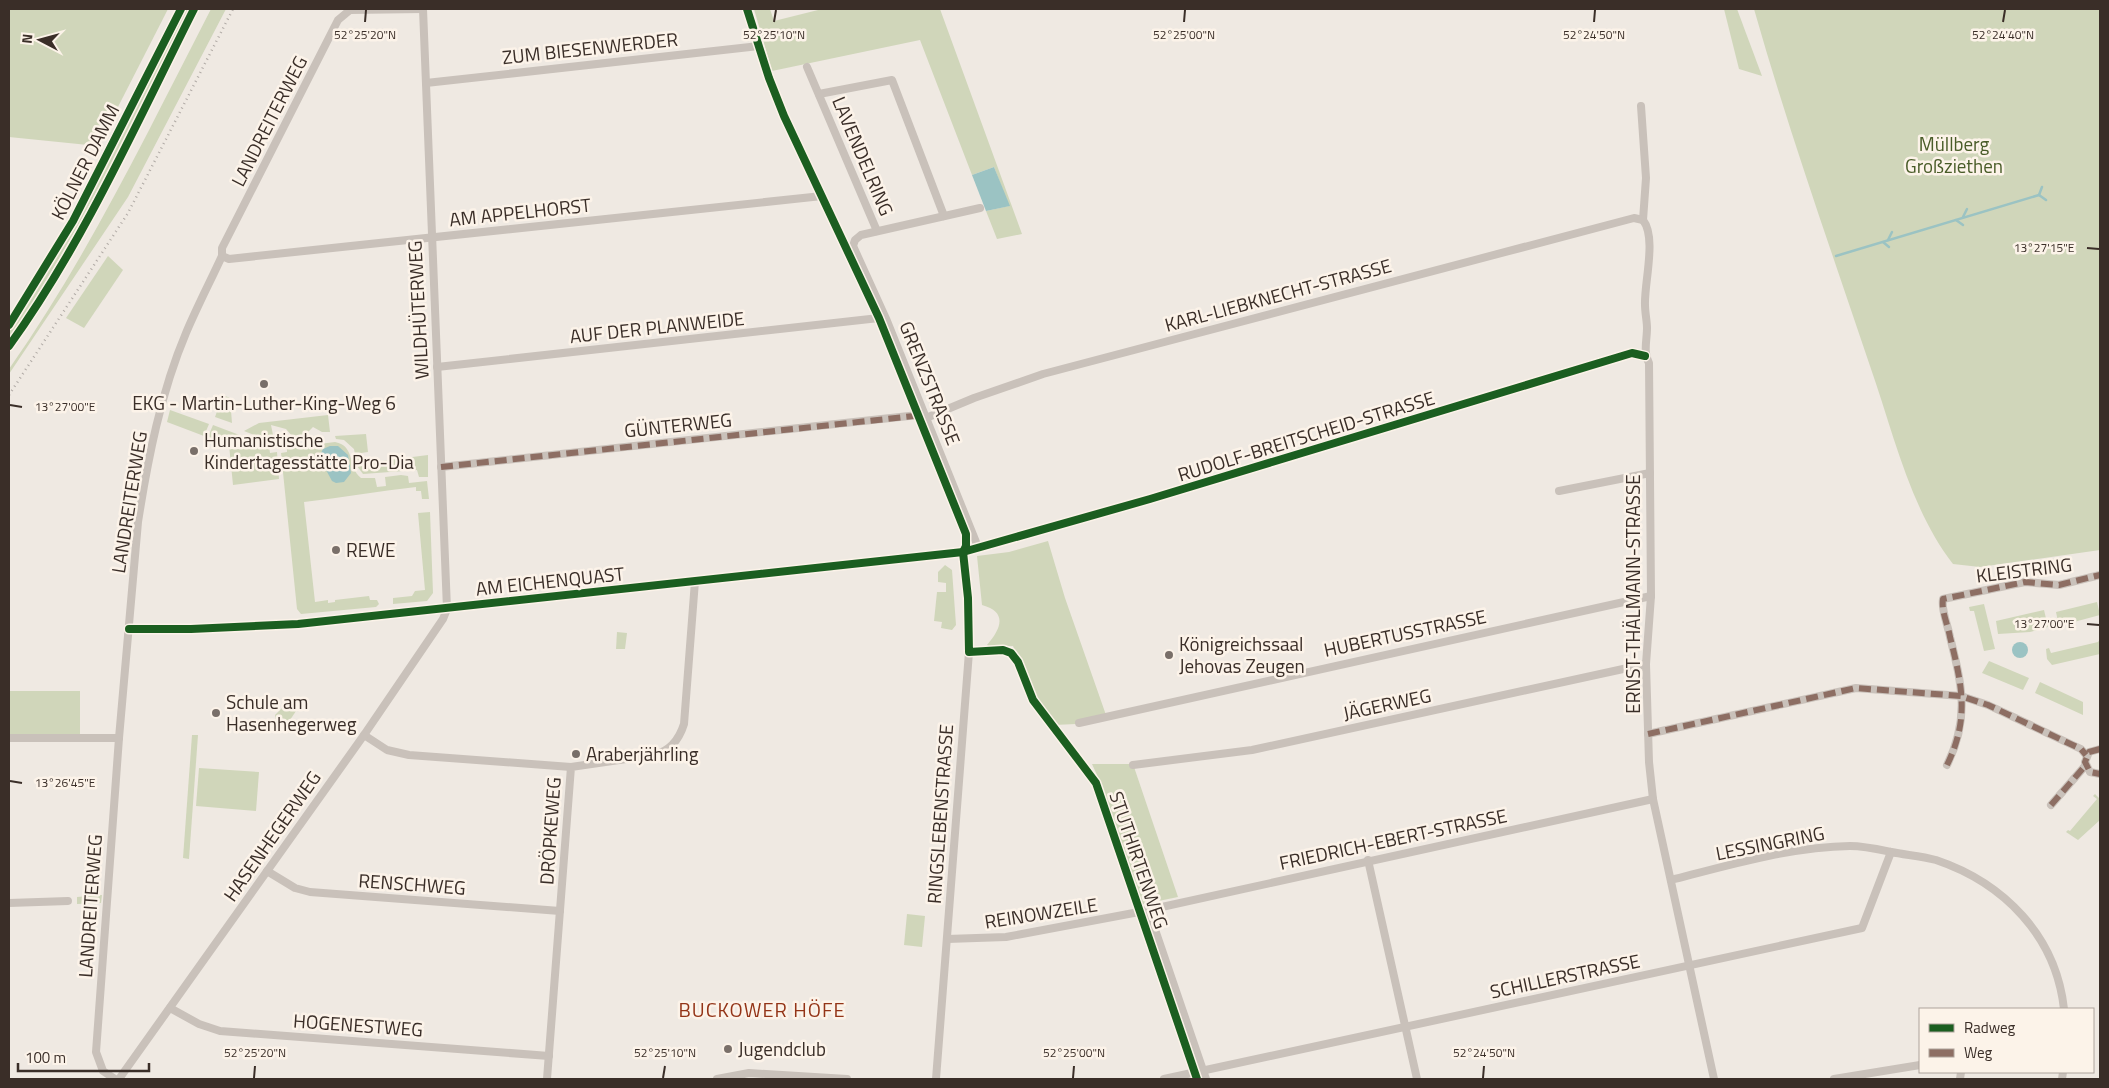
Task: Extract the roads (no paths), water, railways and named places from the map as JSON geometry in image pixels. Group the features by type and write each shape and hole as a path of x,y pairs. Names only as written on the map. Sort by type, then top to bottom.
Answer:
{"street":[{"name":"KÖLNER DAMM","path":"9,325 74,221 181,9"},
{"name":"KÖLNER DAMM","path":"9,346 82,228 194,9"},
{"name":"WILDHÜTERWEG","path":"423,9 447,609"},
{"name":"LANDREITERWEG","path":"115,1079 104,1071 96,1052 128,629 144,484 162,405 186,333 222,256 222,248 338,20 350,10 423,9"},
{"name":"ZUM BIESENWERDER","path":"426,82 758,46"},
{"name":"LAVENDELRING","path":"807,67 877,231"},
{"name":"LAVENDELRING","path":"819,94 892,80 944,216"},
{"name":"ERNST-THÄLMANN-STRASSE","path":"1641,106 1646,178 1642,220 1647,226 1649,253 1645,304 1648,326 1645,356 1649,363 1651,596 1646,664 1648,734 1653,799 1714,1079"},
{"name":"AM APPELHORST","path":"222,256 229,259 822,196"},
{"name":"LAVENDELRING","path":"861,235 980,208"},
{"name":"KARL-LIEBKNECHT-STRASSE","path":"922,416 1042,374 1624,220 1634,218 1642,220"},
{"name":"GRENZSTRASSE","path":"861,235 854,240 855,251 887,321 922,416 976,548"},
{"name":"AUF DER PLANWEIDE","path":"438,367 879,318"},
{"name":"RUDOLF-BREITSCHEID-STRASSE","path":"976,548 1150,500 1632,353 1645,356"},
{"name":"GÜNTERWEG","path":"441,467 922,416"},
{"path":"1559,491 1650,473"},
{"name":"AM EICHENQUAST","path":"128,629 191,629 298,624 963,552 976,548"},
{"name":"RINGSLEBENSTRASSE","path":"936,1079 969,652 968,598 963,552"},
{"name":"KLEISTRING","path":"1947,765 1957,745 1962,719 1960,679 1943,599 2025,582 2059,585 2100,575"},
{"name":"DRÖPKEWEG","path":"547,1079 571,767 661,754 679,737 684,724 695,581"},
{"name":"HUBERTUSSTRASSE","path":"1079,723 1651,596"},
{"name":"HASENHEGERWEG","path":"119,1079 364,735 443,619 447,609"},
{"name":"STUTHIRTENWEG","path":"969,652 1003,650 1011,653 1018,662 1033,700 1096,783 1196,1076"},
{"name":"JÄGERWEG","path":"1133,765 1252,750 1646,664"},
{"path":"1648,734 1856,688 1961,696 1988,705 2081,749 2086,755 2085,766 2051,805"},
{"path":"364,735 387,750 409,755 571,767"},
{"path":"9,738 119,738"},
{"path":"2086,755 2092,750 2100,749"},
{"path":"2085,766 2092,773 2100,774"},
{"name":"FRIEDRICH-EBERT-STRASSE","path":"1139,912 1368,860 1653,799"},
{"name":"LESSINGRING","path":"1671,880 1799,850 1849,846 1917,855 1958,869 2009,902 2024,916 2046,945 2057,976 2064,1008"},
{"name":"SCHILLERSTRASSE","path":"1164,1079 1196,1076 1203,1071 1862,928 1891,852"},
{"path":"1368,860 1417,1079"},
{"name":"RENSCHWEG","path":"267,871 295,888 310,892 560,912"},
{"path":"9,903 68,901"},
{"path":"1148,909 1206,1079"},
{"name":"REINOWZEILE","path":"947,939 1006,937 1139,912"},
{"name":"HOGENESTWEG","path":"170,1008 199,1024 220,1031 549,1056"},
{"path":"1834,1079 1919,1065"},
{"path":"717,1079 755,1073 847,1079"}],"water":[{"path":"994,167 1010,206 986,211 972,175"},
{"path":"330,446 338,446 348,455 351,473 344,482 336,483 332,481 319,457 323,449"},
{"path":"2020,642 2028,650 2020,658 2012,650"}],"waterway":[{"path":"2039,195 2042,187"},
{"path":"1836,256 2039,195 2046,200"},
{"path":"1963,217 1967,209"},
{"path":"1956,220 1963,225"},
{"path":"1888,240 1892,232"},
{"path":"1883,242 1889,247"}],"railway":[{"path":"9,395 128,213 233,9"}],"place":[{"name":"EKG - Martin-Luther-King-Weg 6","path":"264,384"},
{"name":"Humanistische Kindertagesstätte Pro-Dia","path":"194,451"},
{"name":"REWE","path":"336,550"},
{"name":"Königreichssaal Jehovas Zeugen","path":"1169,655"},
{"name":"Schule am Hasenhegerweg","path":"216,713"},
{"name":"Araberjährling","path":"576,754"},
{"name":"Jugendclub","path":"728,1049"}],"district":[{"name":"BUCKOWER HÖFE","path":"762,1010"}],"park label":[{"name":"Müllberg Großziethen","path":"1954,155"}]}
